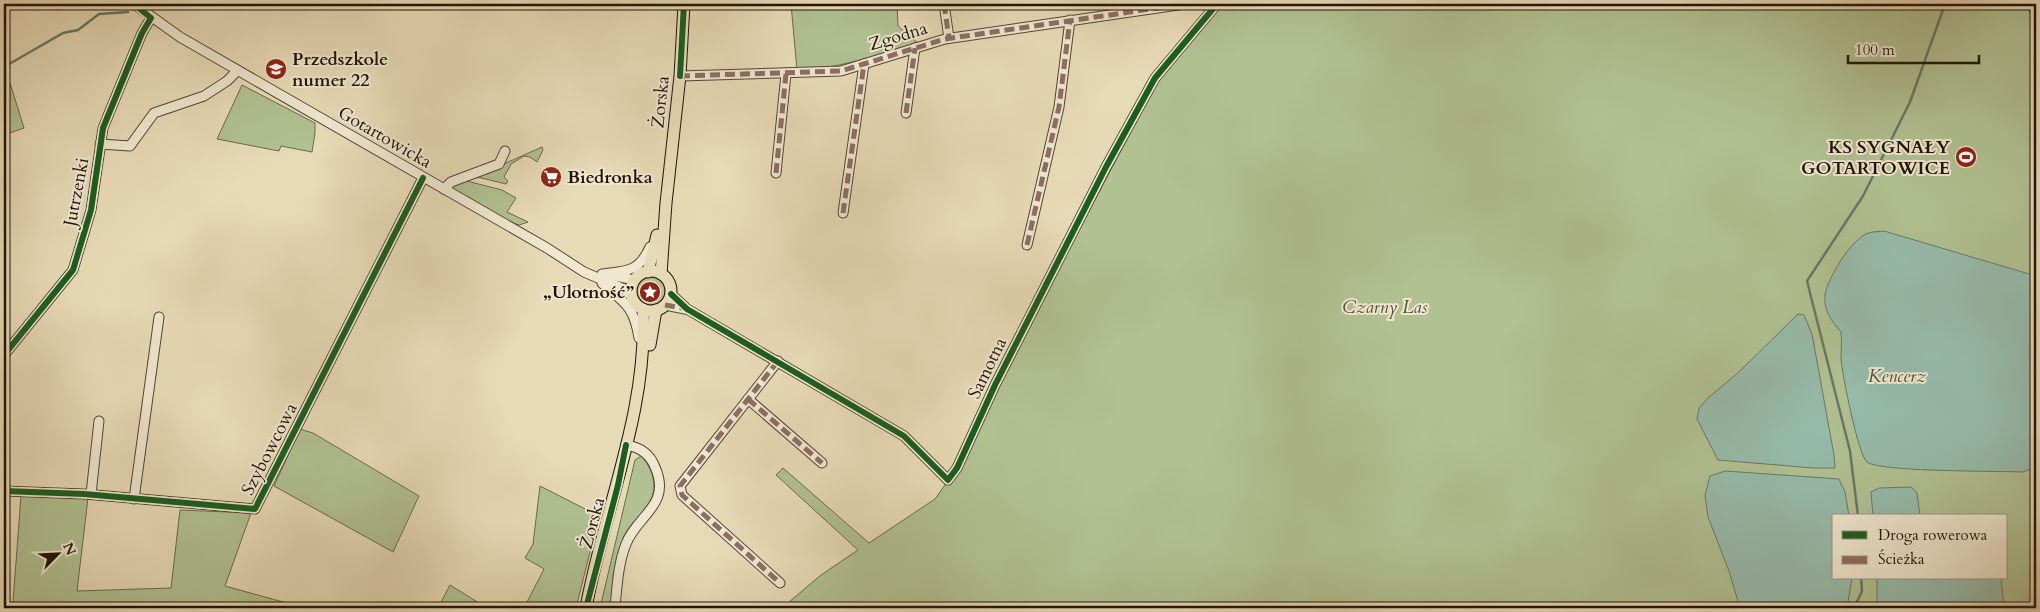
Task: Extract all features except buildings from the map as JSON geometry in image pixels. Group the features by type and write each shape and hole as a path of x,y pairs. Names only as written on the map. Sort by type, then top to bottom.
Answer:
{"main road":[{"name":"Żorska","path":"661,274 666,204 680,76 684,4"},
{"name":"Żorska","path":"648,272 666,204"},
{"path":"648,272 661,274 670,284 671,294 661,308 643,309 635,302 631,292 635,280 640,274 648,272"},
{"name":"Żorska","path":"586,608 618,485 636,403 647,369 652,326 661,308"},
{"name":"Żorska","path":"636,403 642,359 643,309"}],"street":[{"name":"Gotartowicka","path":"134,4 171,32 572,263 631,292"},
{"path":"944,4 948,38"},
{"name":"Zgodna","path":"680,76 841,71 948,38 1185,4"},
{"name":"Samotna","path":"671,294 687,309 904,436 948,480 957,468 995,385 1106,167 1155,78 1217,4"},
{"path":"2033,4 2036,15"},
{"name":"Jutrzenki","path":"4,356 73,270 91,210 103,128 142,33 151,18"},
{"path":"1027,245 1059,107 1070,20"},
{"path":"906,113 915,48"},
{"path":"843,213 864,64"},
{"path":"100,144 130,146 154,113 204,96 227,82 237,70"},
{"path":"776,173 786,74"},
{"path":"444,189 451,182 499,164 505,151"},
{"name":"Szybowcowa","path":"4,490 90,494 255,509 423,178"},
{"path":"598,275 628,271 638,266 646,258 658,232"},
{"name":"Gotartowicka","path":"598,275 635,280"},
{"path":"598,275 629,308 636,322 642,359"},
{"name":"Samotna","path":"661,308 687,309"},
{"path":"134,499 159,316"},
{"path":"778,361 680,486 682,494 780,582"},
{"path":"748,399 822,463"},
{"path":"90,494 100,421"},
{"path":"615,608 625,545 633,532 654,507 660,488 656,469 650,458 637,448 626,445"}],"green space":[{"path":"791,4 897,4 898,26 918,43 843,64 797,70"},
{"name":"Czarny Las","path":"1223,4 2036,4 2036,608 782,608 821,575 858,550 776,475 783,468 869,543 935,499 957,468 1060,266 1161,75"},
{"path":"4,64 24,128 4,135"},
{"path":"242,85 315,123 312,152 281,146 279,151 217,139"},
{"path":"542,147 543,150 537,162 530,157 524,156 511,164 504,177 508,181 506,184 473,176 487,174 497,167"},
{"path":"463,180 502,190 516,198 507,212 528,222 519,225 498,218 453,189 451,186"},
{"path":"651,277 661,281 665,291 661,301 651,305 641,301 637,291 641,281"},
{"path":"300,429 313,433 419,496 393,552 274,486"},
{"path":"641,456 653,477 653,492 647,506 623,538 614,579 611,608 600,608 635,460"},
{"path":"540,486 599,516 576,608 524,608 544,569 525,558 533,544"},
{"path":"21,496 88,498 77,591 171,588 180,510 251,513 225,586 305,608 4,608 4,606 13,602"},
{"path":"450,585 487,608 438,608"}],"shaded area":[{"path":"1884,231 2036,276 2036,467 2023,472 1893,468 1867,462 1863,456 1847,396 1841,359 1841,332 1831,320 1825,305 1825,294 1836,269 1855,242 1869,233"},
{"path":"1798,314 1804,315 1812,334 1835,468 1813,468 1718,460 1697,419 1699,408"},
{"path":"1725,471 1839,479 1845,492 1849,514 1832,514 1832,580 1852,580 1847,608 1740,608 1729,571 1708,517 1705,495 1710,476"},
{"path":"1911,487 1917,493 1920,514 1873,514 1871,492 1879,488"},
{"path":"1877,580 2001,580 2004,608 1877,608"}],"waterway":[{"path":"1858,514 1850,451 1807,281 1863,196 1910,102 1945,4"},
{"path":"4,67 63,33 78,30 99,14 128,12"},
{"path":"1854,608 1862,591 1861,580"}],"marked path":[{"path":"944,4 949,38"},
{"path":"680,76 841,71 945,39 1185,4"},
{"path":"1027,245 1059,107 1070,20"},
{"path":"906,113 915,48"},
{"path":"843,213 864,64"},
{"path":"776,173 786,74"},
{"path":"665,305 682,308"},
{"path":"778,361 680,486 682,495 780,583"},
{"path":"748,399 822,463"}],"cycle path":[{"path":"4,355 73,270 91,210 103,128 142,33 151,18 134,4"},
{"path":"680,76 684,4"},
{"path":"671,294 687,309 904,436 948,480 957,468 995,385 1106,167 1155,78 1217,4"},
{"path":"4,491 84,494 255,509 423,178"},
{"path":"586,608 618,485 626,445"}],"place":[{"name":"Przedszkole numer 22","path":"276,69"},
{"name":"KS SYGNAŁY GOTARTOWICE","path":"1966,157"},
{"name":"Biedronka","path":"551,177"},
{"name":"„Ulotność”","path":"650,292"}],"park label":[{"name":"Kencerz","path":"1897,376"}]}
